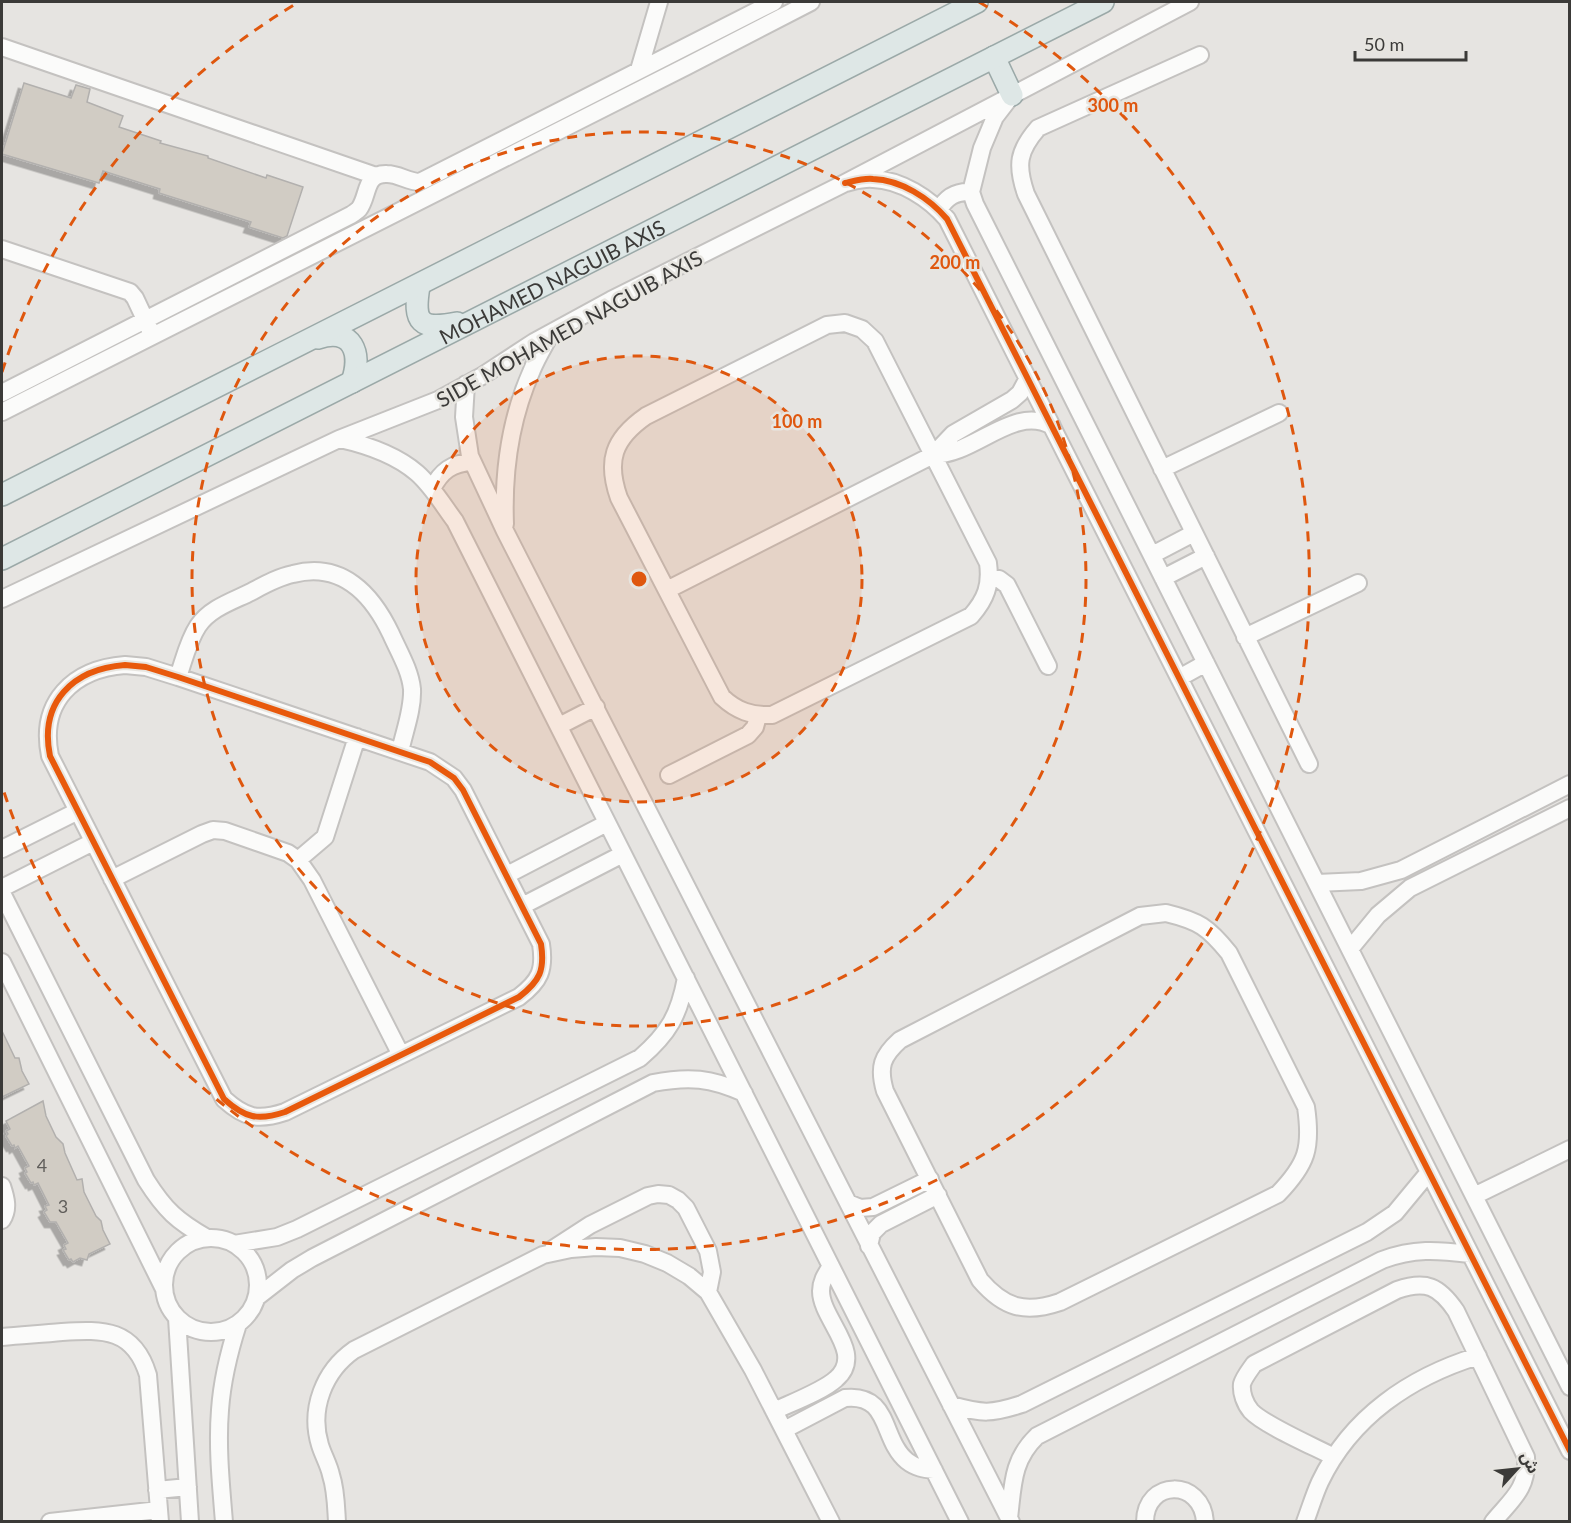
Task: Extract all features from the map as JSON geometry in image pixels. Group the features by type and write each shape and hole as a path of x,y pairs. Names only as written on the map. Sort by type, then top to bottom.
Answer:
{"main road":[{"path":"2,495 977,2"},
{"name":"MOHAMED NAGUIB AXIS","path":"2,559 1103,2"},
{"path":"994,57 1012,95"},
{"path":"418,286 416,310 419,318 426,324 435,327 477,319"},
{"path":"303,343 328,335 341,337 351,344 357,355 357,368 352,382"}],"street":[{"path":"639,70 659,2"},
{"path":"2,412 351,215 359,208 366,187 376,176 387,174 404,180 420,182 774,2"},
{"path":"2,393 149,328 378,221 811,2"},
{"name":"SIDE MOHAMED NAGUIB AXIS","path":"2,599 339,439 429,404 551,333 622,295 845,183 1190,2"},
{"path":"2,47 376,176"},
{"path":"679,50 687,66"},
{"path":"1200,55 1038,128 1026,142 1020,158 1020,177 1026,194 1309,764"},
{"path":"1012,95 995,117 982,148 971,192 1534,1317 1568,1380"},
{"path":"845,183 873,179 897,183 924,197 947,219 1569,1451"},
{"path":"404,180 412,190 412,204"},
{"path":"939,210 951,195 971,192"},
{"path":"363,200 366,214 378,221"},
{"path":"2,249 130,292 149,328"},
{"path":"845,323 862,329 875,341 933,454 988,563 990,578 988,592 981,605 971,615 772,715 758,716 744,713 732,706 722,697 619,498 613,480 613,461 619,443 630,427 645,416 827,325 845,323"},
{"path":"505,531 504,484 510,438 531,372 551,333"},
{"path":"667,590 933,454 953,434 1012,400 1020,393 1028,378"},
{"path":"466,384 464,417 472,462 505,531 1010,1520"},
{"path":"1162,469 1279,412"},
{"path":"933,454 958,451 1022,420 1036,419 1052,426"},
{"path":"339,439 370,446 403,463 417,473 432,489 455,521 960,1521"},
{"path":"432,489 438,478 448,468 459,463 472,462"},
{"path":"1152,555 1194,533"},
{"path":"1163,578 1206,556"},
{"path":"178,677 192,637 209,614 231,601 292,574 310,571 328,573 360,588 373,601 407,669 412,691 400,752"},
{"path":"990,578 999,579 1007,585 1048,666"},
{"path":"1245,637 1358,583"},
{"path":"1179,678 1206,663"},
{"path":"125,665 146,667 357,737 430,762 454,778 463,790 541,944 543,959 540,974 531,988 519,997 285,1112 269,1118 252,1117 237,1111 224,1099 50,756 46,739 48,723 61,694 72,683 88,672 106,666 125,665"},
{"path":"559,726 596,707"},
{"path":"669,775 748,735 755,727 758,716"},
{"path":"298,860 325,837 357,737"},
{"path":"1317,883 1361,881 1401,870 1569,784"},
{"path":"1350,949 1378,915 1410,888 1569,808"},
{"path":"2,849 78,811"},
{"path":"507,875 608,823"},
{"path":"112,879 213,830 225,831 288,853 298,860 312,880 401,1055"},
{"path":"2,888 93,842"},
{"path":"522,906 623,854"},
{"path":"2,893 146,1180 162,1204 182,1224 207,1238"},
{"path":"1166,913 1191,919 1213,933 1229,953 1306,1107 1310,1131 1306,1155 1295,1176 1278,1194 1060,1302 1043,1308 1024,1309 1007,1304 992,1293 981,1280 938,1195 885,1091 881,1077 882,1062 889,1049 900,1040 1140,916 1166,913"},
{"path":"2,962 164,1289 168,1305 177,1318 191,1328 206,1332 223,1331 238,1324 249,1313 256,1298 258,1283 255,1268 246,1254 234,1244 221,1239 207,1238 193,1241 176,1255 165,1274 164,1289"},
{"path":"234,1244 277,1237 297,1229 640,1058 658,1043 672,1023 681,1002 686,978"},
{"path":"256,1298 292,1270 312,1258 653,1083 676,1078 700,1078 722,1083 744,1093"},
{"path":"1474,1196 1569,1149"},
{"path":"951,1405 977,1412 995,1412 1022,1404 1367,1232 1395,1213 1429,1172"},
{"path":"848,1203 860,1208 873,1207 930,1179"},
{"path":"2,1186 7,1199 2,1220"},
{"path":"333,1517 331,1473 319,1444 316,1422 319,1399 327,1378 340,1360 354,1350 543,1255 590,1225 648,1196 658,1194 669,1195 686,1208 708,1251 712,1272 708,1292"},
{"path":"870,1246 872,1233 881,1224 938,1195"},
{"path":"543,1255 596,1246 620,1248 668,1263 689,1276 708,1292 774,1411 831,1521"},
{"path":"1010,1520 1015,1471 1027,1445 1037,1436 1382,1260 1415,1251 1432,1250 1470,1254"},
{"path":"774,1411 834,1381 842,1372 846,1362 846,1350 823,1304 820,1291 823,1278 831,1266"},
{"path":"1334,1457 1252,1411 1244,1399 1242,1385 1254,1364 1397,1290 1414,1284 1431,1286 1446,1296 1456,1311 1526,1457 1524,1482 1518,1494 1493,1521"},
{"path":"1509,1330 1534,1317"},
{"path":"177,1318 190,1521"},
{"path":"224,1521 219,1410 229,1352 238,1324"},
{"path":"2,1336 93,1330 114,1334 132,1345 145,1364 148,1375 159,1516 50,1521"},
{"path":"1305,1521 1318,1485 1334,1457 1368,1416 1396,1393 1443,1367 1478,1356"},
{"path":"784,1430 845,1398 856,1397 875,1406 905,1459 918,1468 934,1470"},
{"path":"157,1490 188,1487"},
{"path":"1145,1521 1149,1504 1155,1496 1174,1489 1184,1490 1200,1502 1205,1521"}],"building":[{"path":"24,83 71,98 76,85 90,89 87,102 123,116 119,127 266,178 267,175 303,187 287,236 283,238 249,227 251,222 159,193 160,189 103,171 99,183 2,154"},
{"path":"2,1031 15,1058 19,1058 22,1071 29,1084 2,1097"},
{"path":"43,1101 46,1116 56,1137 63,1144 77,1180 82,1179 84,1192 101,1221 110,1244 89,1254 87,1260 80,1258 73,1262 69,1260 63,1250 66,1249 64,1245 68,1243 56,1222 50,1222 44,1212 47,1210 45,1206 49,1205 38,1183 34,1185 33,1182 31,1183 25,1173 27,1172 25,1168 29,1166 18,1146 15,1148 14,1145 12,1146 6,1136 8,1134 6,1131 10,1129 6,1121"}],"cycle path":[{"path":"845,183 870,179 894,183 923,197 947,219 1570,1451"},
{"path":"125,665 146,667 178,677 430,762 454,778 463,790 541,944 541,968 532,986 519,997 285,1112 259,1117 252,1116 245,1114 224,1099 50,756 48,737 50,720 55,705 64,692 76,681 90,673 125,665"}]}
